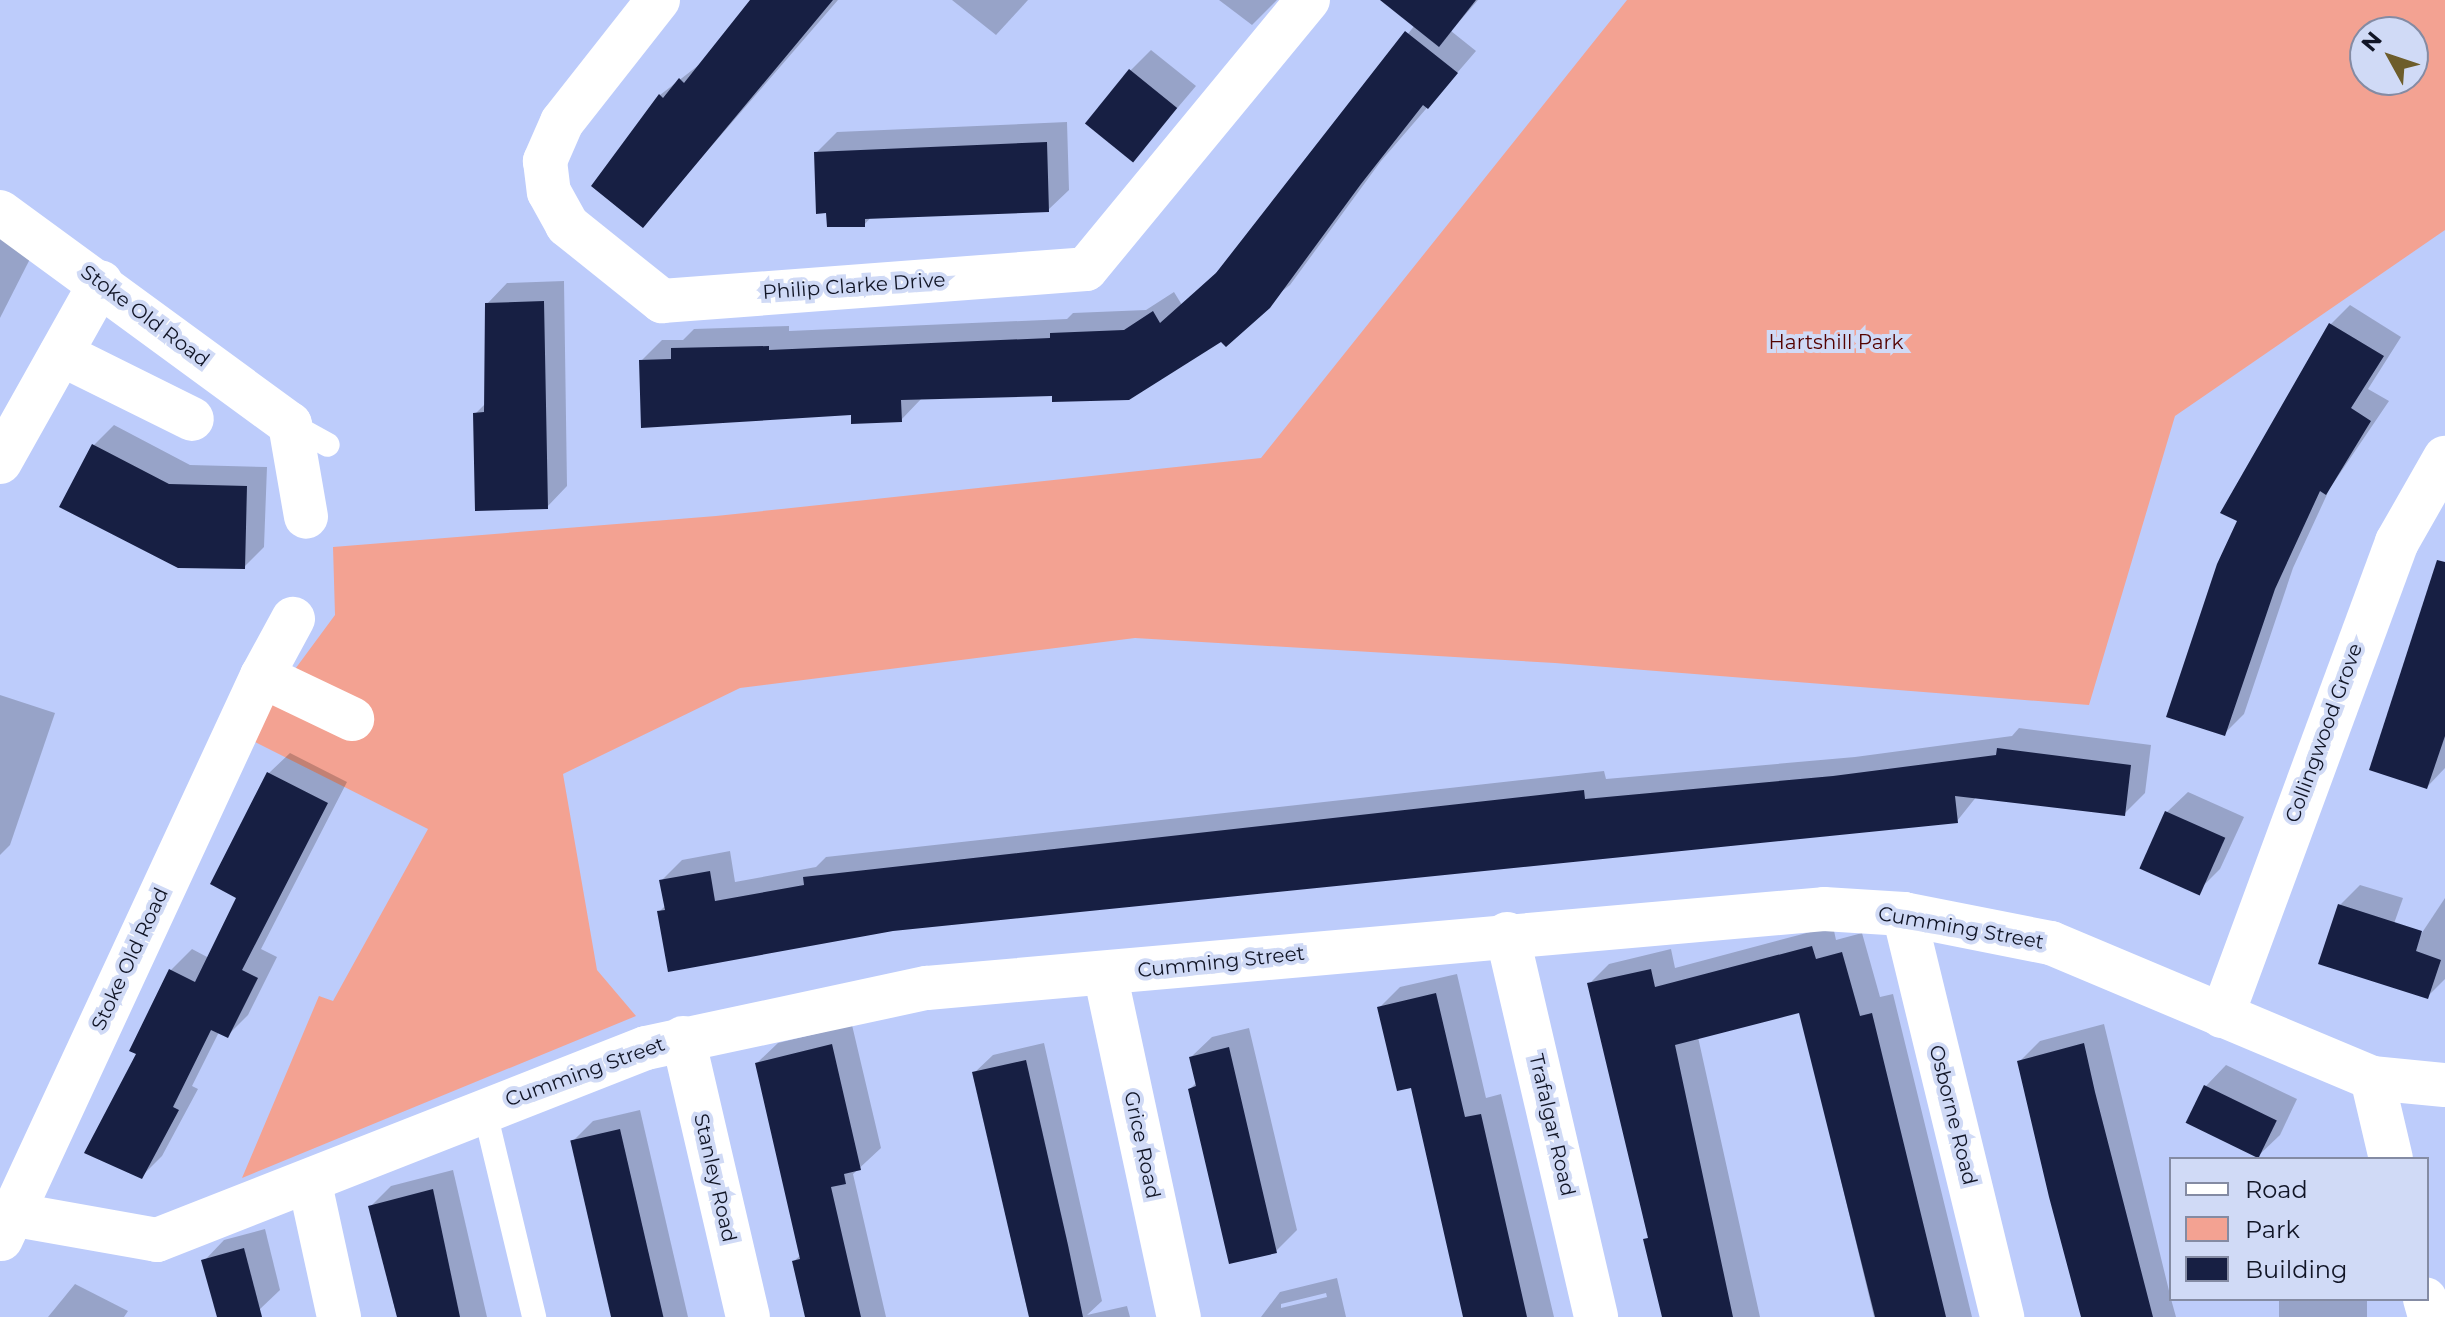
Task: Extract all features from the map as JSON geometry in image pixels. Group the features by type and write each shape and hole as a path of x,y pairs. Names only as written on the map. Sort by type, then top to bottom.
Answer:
{"street":[{"name":"Philip Clarke Drive","path":"658,0 562,122 545,161 549,192 567,225 662,301 1086,269 1308,0"},
{"name":"Stoke Old Road","path":"0,212 101,282 290,424"},
{"path":"0,462 101,282"},
{"path":"61,354 192,419"},
{"path":"290,424 306,517"},
{"name":"Collingwood Grove","path":"2222,1016 2397,542 2445,458"},
{"name":"Stoke Old Road","path":"5,1228 262,676 293,619"},
{"path":"262,676 352,719"},
{"name":"Cumming Street","path":"5,1228 157,1240 310,1184 484,1108 683,1038 927,988 1507,934 1824,909 1904,914 2051,943 2372,1078 2445,1085"},
{"name":"Osborne Road","path":"1904,914 2002,1317"},
{"name":"Trafalgar Road","path":"1507,934 1596,1317"},
{"name":"Grice Road","path":"1105,973 1179,1317"},
{"name":"Stanley Road","path":"683,1038 748,1317"},
{"path":"2372,1078 2391,1157"},
{"path":"310,1184 339,1317"}],"lane":[{"path":"290,424 328,445"},
{"path":"484,1108 534,1317"}],"green space":[{"name":"Hartshill Park","path":"1627,0 2445,0 2445,230 2175,416 2089,705 1555,663 1135,638 740,688 563,774 597,970 636,1016 242,1178 319,996 333,1001 428,829 245,737 335,615 333,547 716,516 1261,458"}],"building":[{"path":"750,0 833,0 643,228 591,186 659,94 663,98 679,78 684,83"},
{"path":"1380,0 1476,0 1439,47"},
{"path":"1405,31 1458,73 1428,109 1423,105 1270,308 1226,347 1221,342 1129,400 1052,402 1052,396 901,400 902,422 851,424 851,415 641,428 639,360 671,359 671,348 769,346 769,350 1050,338 1050,333 1124,330 1153,311 1160,323 1216,273"},
{"path":"1129,69 1177,108 1133,162 1085,123"},
{"path":"1047,142 1049,212 865,219 865,227 827,227 826,213 816,214 814,152"},
{"path":"544,301 548,509 475,511 473,413 484,412 485,303"},
{"path":"2329,323 2384,356 2351,408 2371,421 2326,495 2320,491 2275,589 2225,736 2166,717 2217,564 2237,521 2220,513"},
{"path":"92,444 169,484 247,486 245,569 178,568 59,507"},
{"path":"2437,560 2445,562 2445,736 2427,789 2369,770"},
{"path":"1997,748 2131,765 2125,816 1955,796 1958,823 893,931 668,972 657,911 665,910 659,880 710,871 715,901 804,885 803,877 1584,790 1585,799 1833,776 1996,755"},
{"path":"267,772 328,803 242,970 258,978 228,1038 211,1030 173,1107 179,1110 142,1179 84,1153 136,1054 129,1051 169,969 195,982 236,898 210,884"},
{"path":"2165,811 2225,838 2200,895 2139,869"},
{"path":"2338,904 2422,931 2416,951 2441,960 2428,999 2318,964"},
{"path":"1812,946 1816,959 1842,952 1860,1016 1872,1013 1946,1317 1875,1317 1799,1013 1675,1045 1733,1317 1662,1317 1643,1239 1648,1238 1587,983 1651,969 1655,987"},
{"path":"1436,993 1465,1117 1481,1114 1527,1317 1463,1317 1411,1088 1397,1091 1377,1007"},
{"path":"2084,1043 2153,1317 2081,1317 2049,1197 2017,1061"},
{"path":"832,1044 861,1170 844,1174 846,1184 831,1187 861,1317 805,1317 792,1261 800,1259 755,1063"},
{"path":"1229,1047 1277,1253 1229,1264 1188,1089 1196,1086 1189,1057"},
{"path":"1026,1060 1083,1317 1029,1317 972,1072"},
{"path":"2204,1085 2277,1121 2259,1157 2186,1123"},
{"path":"620,1129 663,1317 611,1317 570,1140"},
{"path":"433,1189 460,1317 397,1317 368,1206"},
{"path":"244,1248 262,1317 217,1317 201,1260"}]}
